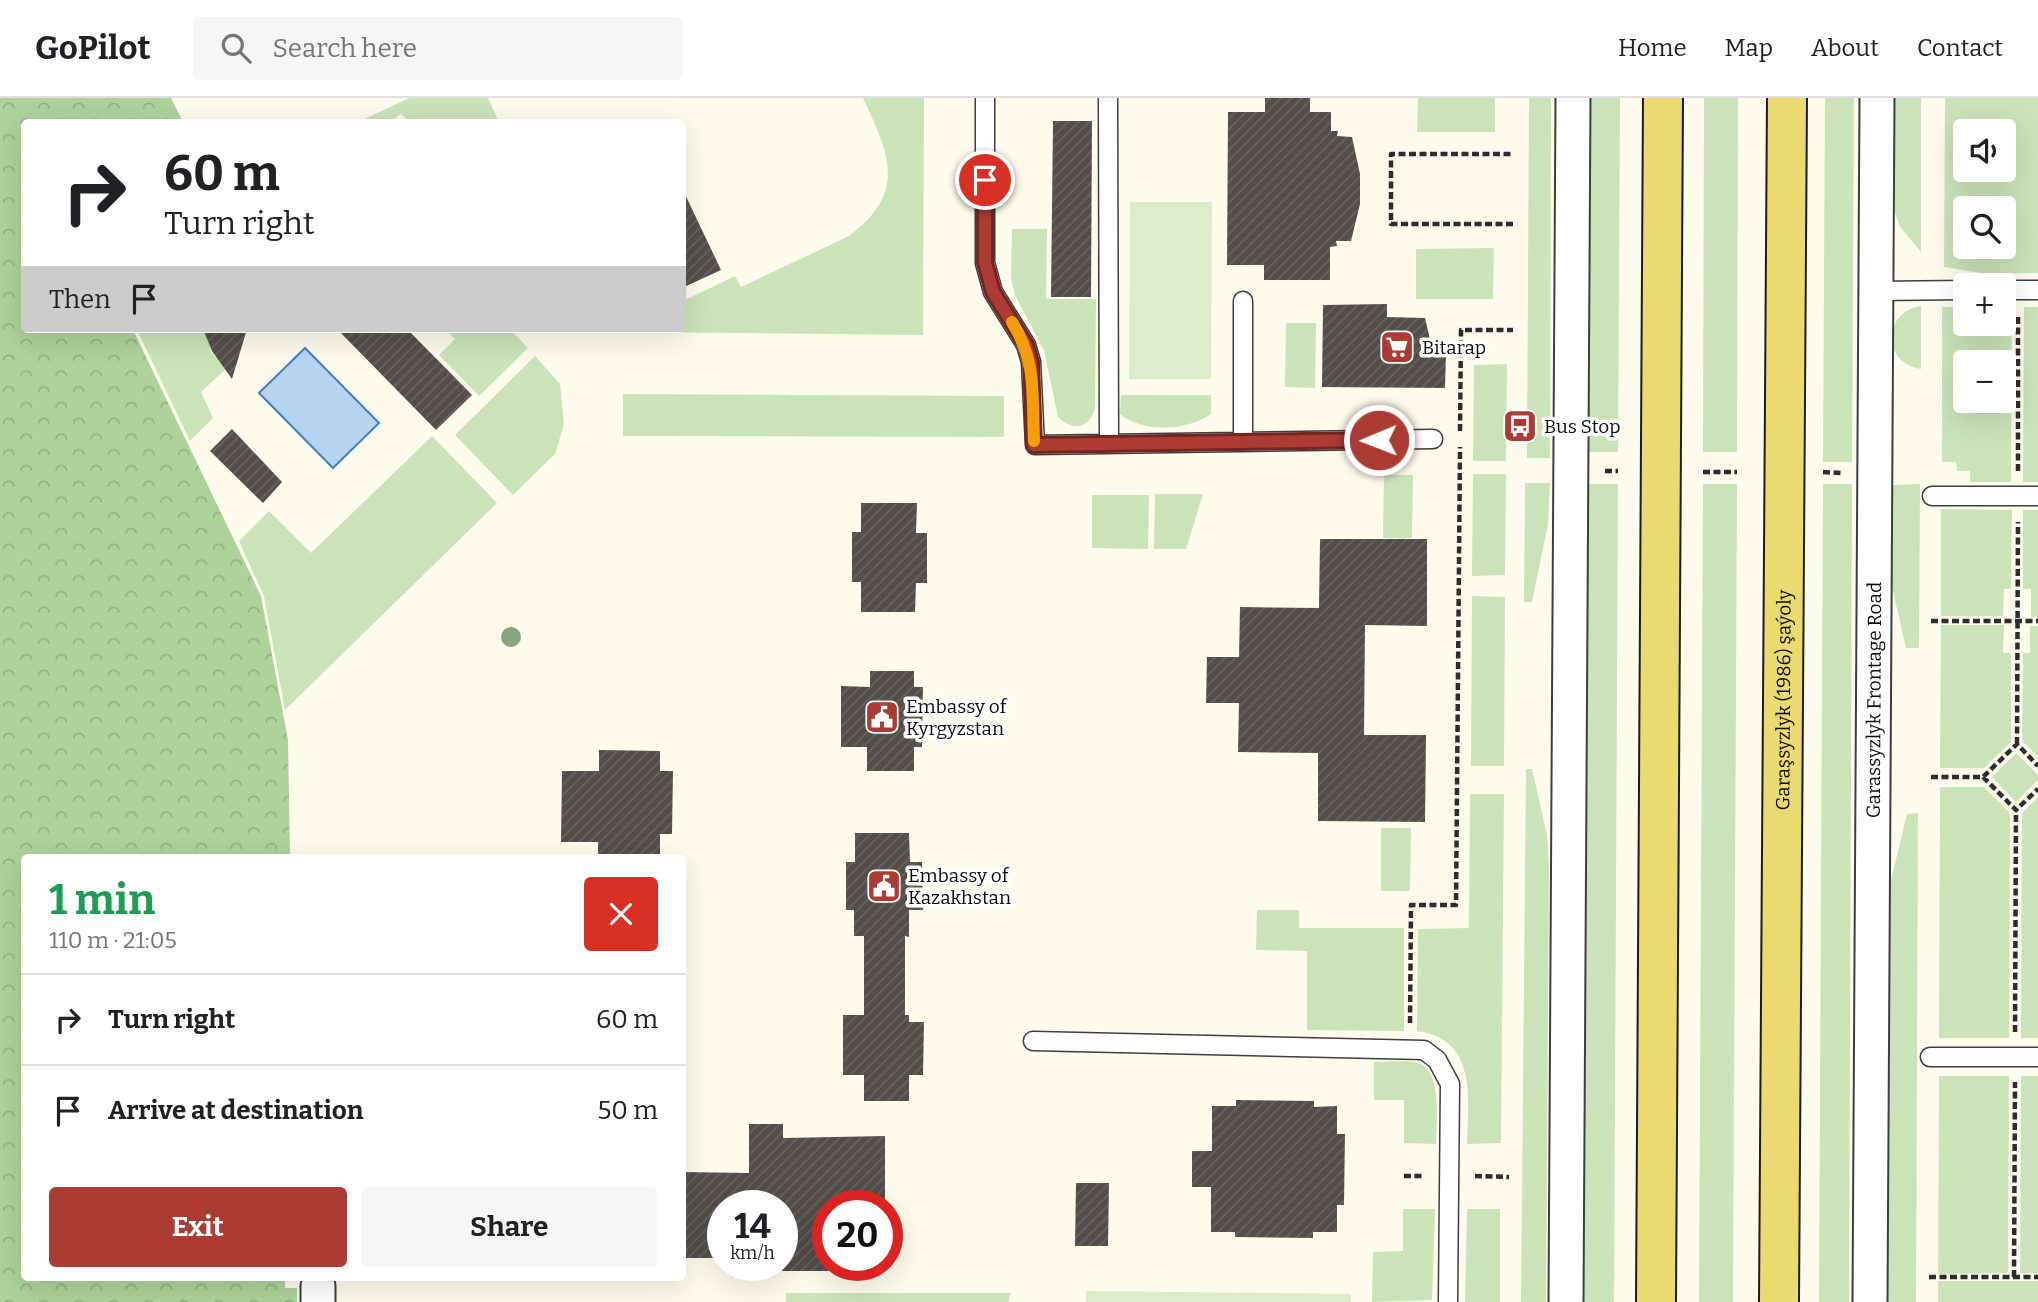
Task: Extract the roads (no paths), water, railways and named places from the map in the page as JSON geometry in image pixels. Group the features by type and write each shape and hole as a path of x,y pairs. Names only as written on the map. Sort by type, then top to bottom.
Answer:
{"main road":[{"path":"1656,1302 1663,98"},
{"name":"Garaşsyzlyk (1986) şaýoly","path":"1779,1302 1787,98"}],"street":[{"path":"1566,1302 1573,98"},
{"name":"Garassyzlyk Frontage Road","path":"1870,1302 1877,98"}],"lane":[{"path":"985,98 985,263 993,292 1028,354 1034,445 1433,439"},
{"path":"1108,98 1109,444"},
{"path":"1876,291 1953,290"},
{"path":"2016,290 2038,290"},
{"path":"1243,301 1243,442"},
{"path":"1932,496 2038,496"},
{"path":"1033,1041 1424,1050 1437,1060 1450,1084 1448,1302"},
{"path":"1930,1057 2038,1057"}],"water":[{"path":"305,348 379,423 333,468 259,393"}],"place":[{"name":"Bitarap","path":"1397,347"},
{"name":"Bus Stop","path":"1520,426"},
{"name":"Embassy of Kyrgyzstan","path":"882,717"},
{"name":"Embassy of Kazakhstan","path":"884,886"}]}
